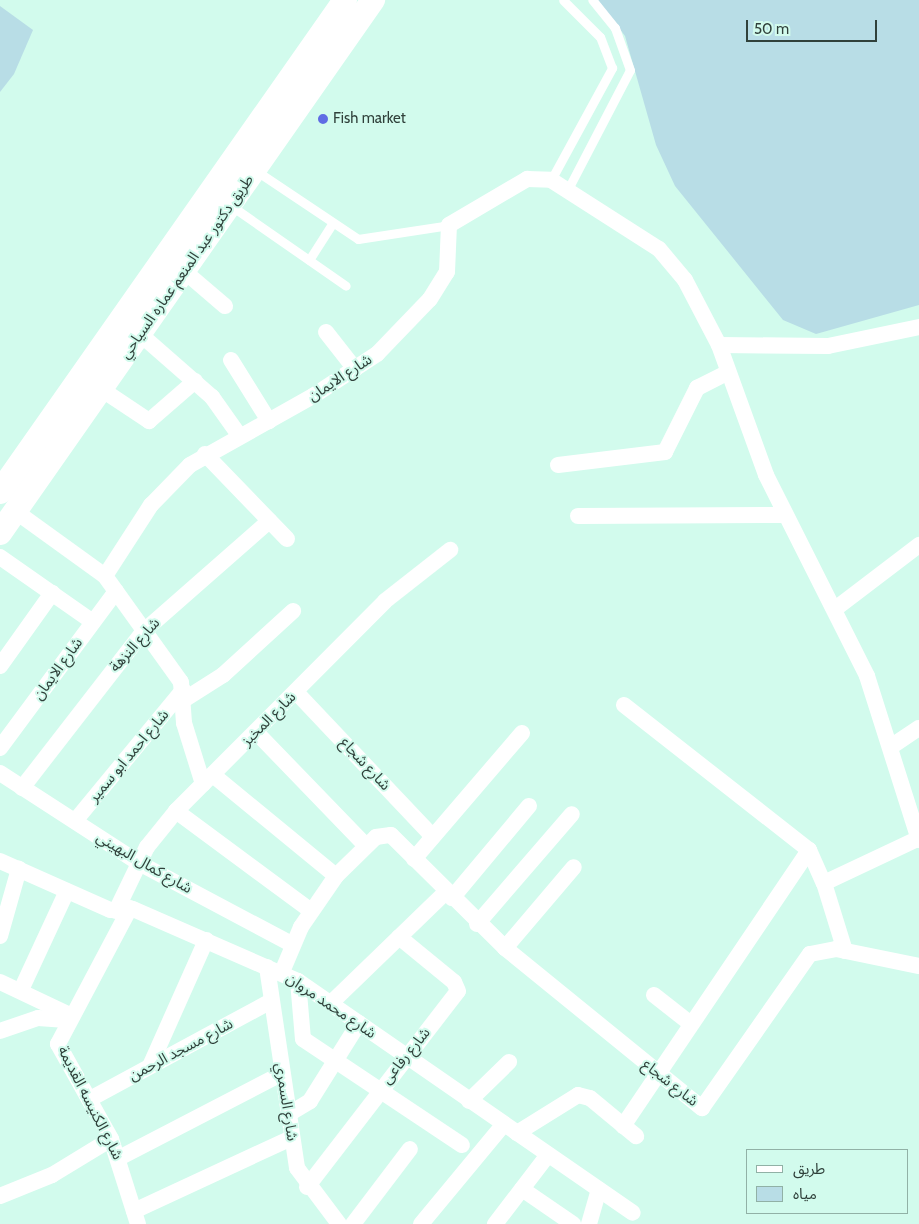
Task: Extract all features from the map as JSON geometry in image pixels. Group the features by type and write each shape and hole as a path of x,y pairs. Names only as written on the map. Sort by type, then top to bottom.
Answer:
{"main road":[{"name":"طريق دكتور عبد المنعم عماره السياحي","path":"0,492 345,0"},
{"name":"طريق دكتور عبد المنعم عماره السياحي","path":"0,533 373,0"}],"street":[{"path":"449,224 519,181 535,177 551,180 659,249 685,280 719,345 726,373 785,515 836,609 892,746 919,839 824,883"},
{"name":"شارع الايمان","path":"105,576 162,490 206,454 238,436 269,422 377,354 430,299 447,272 449,224"},
{"path":"184,271 225,306"},
{"path":"719,345 828,346 919,327"},
{"path":"326,332 355,369"},
{"path":"140,334 195,381 238,436"},
{"path":"231,360 269,422"},
{"path":"558,465 664,452 697,388 726,373"},
{"path":"101,389 148,421 195,381"},
{"path":"206,454 287,539"},
{"path":"15,511 105,576 116,591 144,631 183,696 184,723 208,779 336,876"},
{"path":"578,516 785,515"},
{"name":"شارع النزهة","path":"22,788 144,631 269,521"},
{"path":"836,609 919,545"},
{"name":"شارع المخبز","path":"123,910 139,862 176,811 385,601 450,550"},
{"path":"0,557 93,622"},
{"name":"شارع الايمان","path":"0,748 116,591"},
{"path":"0,666 52,593"},
{"name":"شارع احمد ابو سمير","path":"75,821 183,696 223,675 293,611"},
{"name":"شارع شجاع","path":"296,692 433,837"},
{"path":"624,705 808,850 824,883 845,951"},
{"path":"892,746 919,728"},
{"path":"256,732 366,846"},
{"path":"414,859 522,733"},
{"name":"شارع كمال البهيني","path":"0,773 139,862 293,944"},
{"path":"330,1003 399,937 449,895 529,806"},
{"path":"176,811 311,911"},
{"path":"478,924 572,814"},
{"name":"شارع شجاع","path":"274,969 293,944 311,911 336,876 366,846 381,835 391,835 478,924 505,948 658,1074 705,1107 805,960 819,951 845,951 919,966"},
{"path":"623,1126 808,850"},
{"name":"شارع محمد مروان","path":"0,861 67,890 206,940 298,981 633,1212"},
{"path":"505,948 574,867"},
{"path":"0,936 19,869"},
{"path":"21,990 67,890"},
{"name":"شارع الكنيسه القديمة","path":"123,910 58,1044 111,1139 119,1158 134,1220"},
{"name":"شارع رفاعى","path":"307,1187 405,1056 458,991 454,982 399,937"},
{"path":"150,1066 206,940"},
{"name":"شارع السمري","path":"274,969 271,1001 287,1115 297,1168 307,1187 331,1222"},
{"path":"298,981 301,1035 462,1145"},
{"path":"0,982 21,990 71,1018"},
{"path":"654,995 692,1024"},
{"name":"شارع مسجد الرحمن","path":"90,1099 271,1001"},
{"path":"0,1031 38,1018 71,1018"},
{"path":"287,1115 310,1101 359,1024"},
{"path":"470,1101 509,1062"},
{"path":"119,1158 281,1074"},
{"path":"421,1224 510,1129 578,1095 590,1098 636,1136"},
{"path":"134,1220 291,1138"},
{"path":"0,1196 36,1183 111,1139"},
{"path":"353,1224 410,1149"},
{"path":"495,1224 548,1154"},
{"path":"522,1189 573,1224"},
{"path":"588,1224 599,1189"}],"lane":[{"path":"551,180 611,74 604,46 581,14 563,0"},
{"path":"567,191 628,80 630,62 620,38 592,0"},
{"path":"604,46 620,38"},
{"path":"254,170 332,224 358,239 449,224"},
{"path":"230,205 346,286"},
{"path":"309,260 332,224"}],"water":[{"path":"598,0 919,0 919,305 816,334 783,320 675,186 656,145 625,36"},
{"path":"0,6 33,30 14,74 0,92"}],"place":[{"name":"Fish market","path":"323,119"}]}
